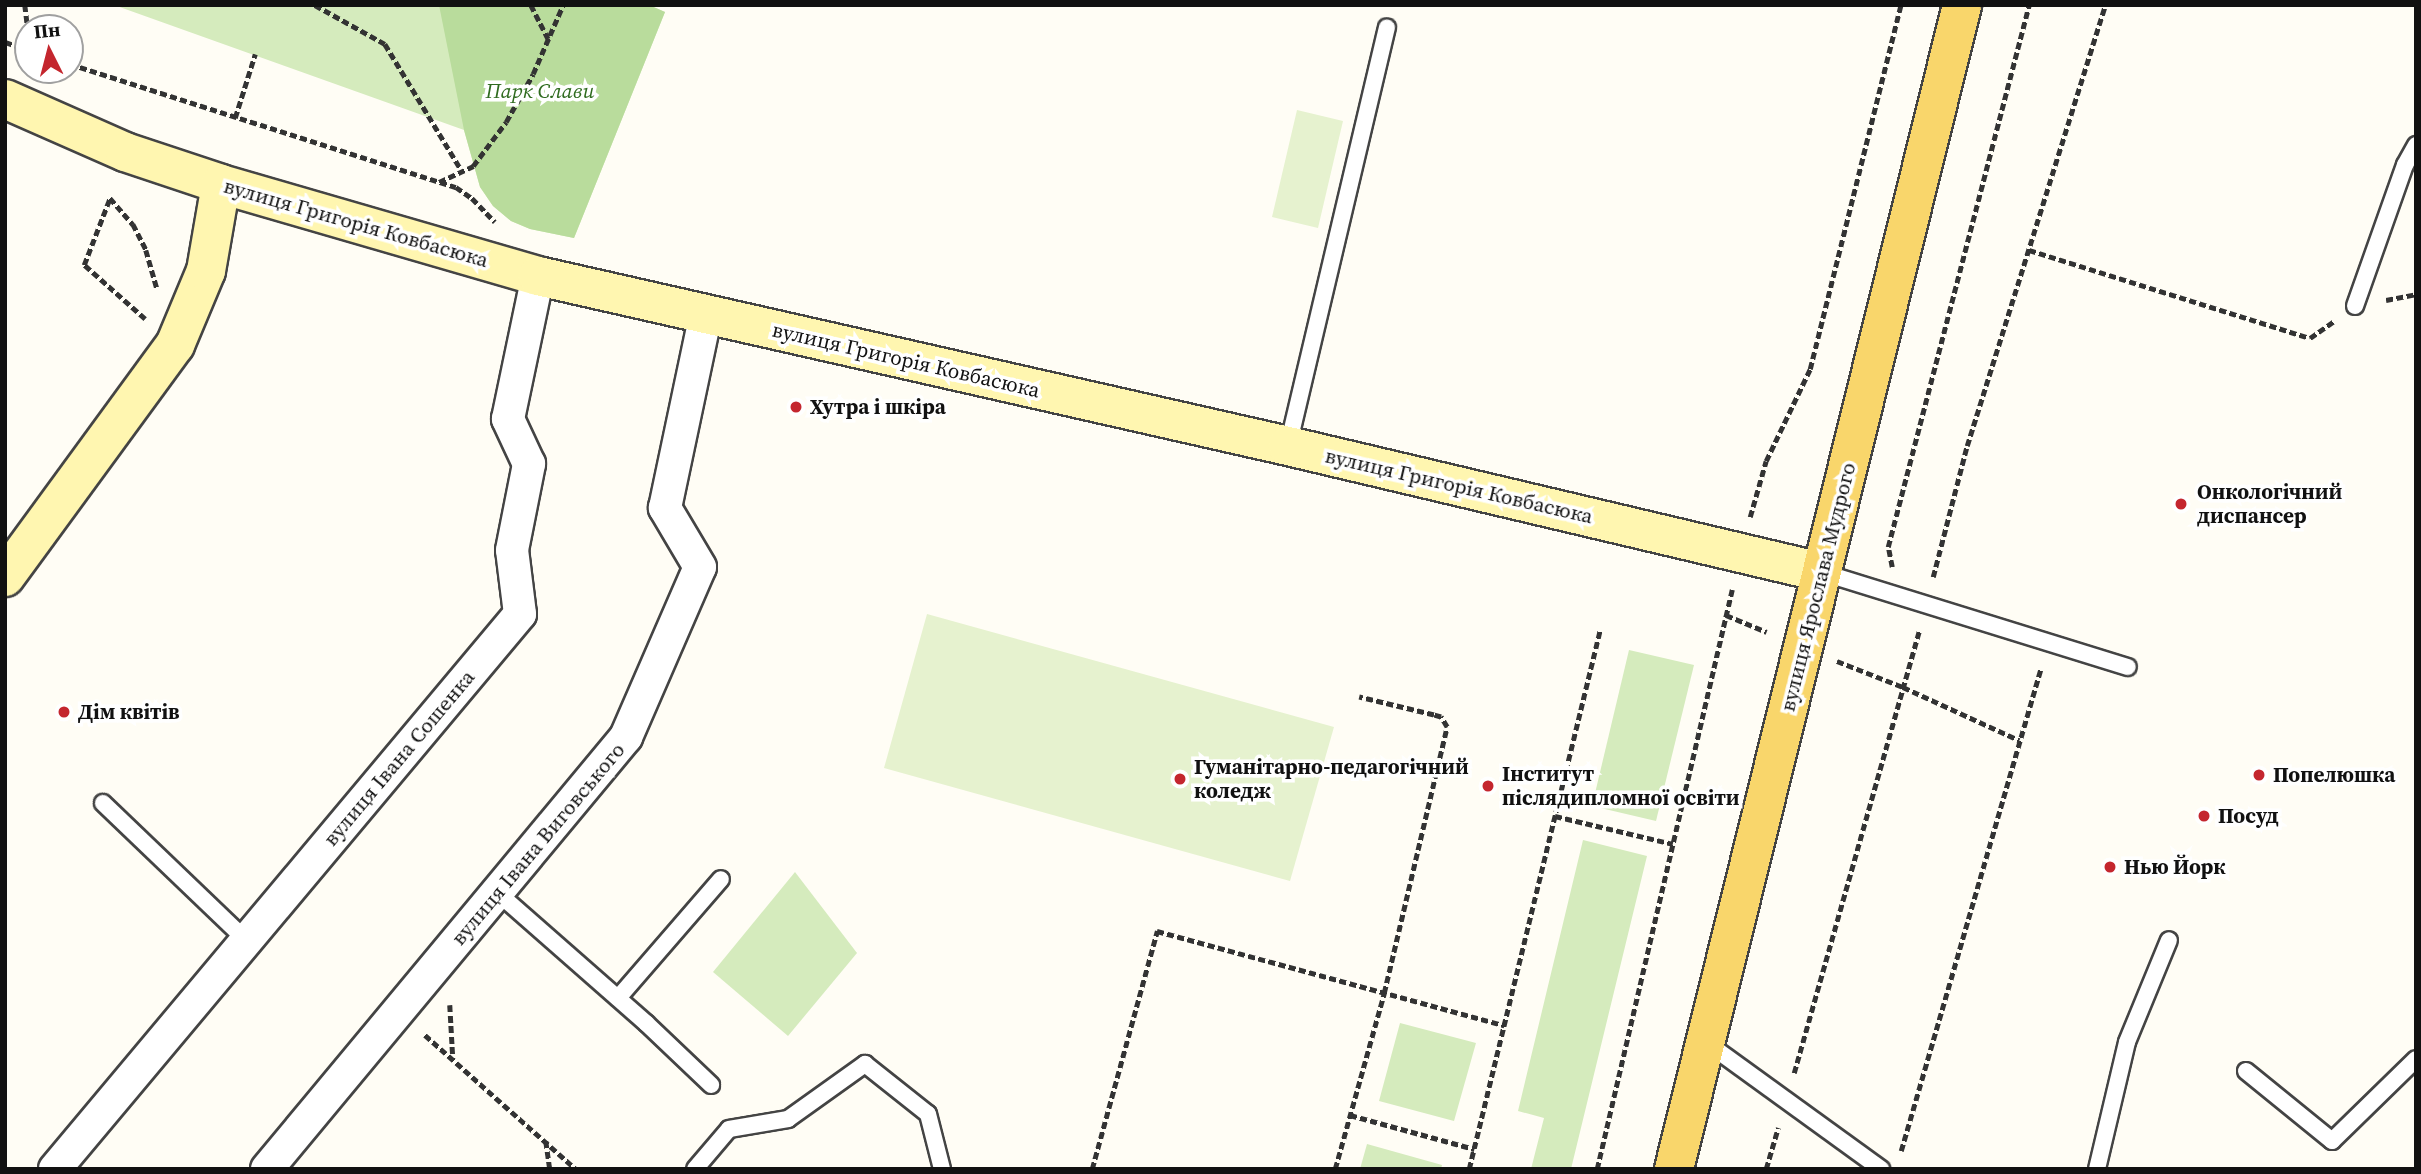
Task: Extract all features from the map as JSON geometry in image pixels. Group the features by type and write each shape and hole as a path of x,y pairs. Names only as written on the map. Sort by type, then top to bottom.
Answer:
{"main road":[{"name":"вулиця Ярослава Мудрого","path":"1674,1169 1962,5"}],"street":[{"name":"вулиця Григорія Ковбасюка","path":"5,99 125,152 221,184 538,276 1288,446 1821,572"},
{"path":"5,577 175,345 206,271 221,184"},
{"name":"вулиця Івана Сошенка","path":"55,1169 520,614 512,550 529,464 508,419 538,276"},
{"name":"вулиця Івана Виговського","path":"267,1169 626,737 700,567 665,508 706,314"}],"lane":[{"path":"1288,446 1387,28"},
{"path":"2355,306 2405,165 2416,145"},
{"path":"1821,572 2127,667"},
{"path":"103,803 246,940"},
{"path":"618,998 721,879"},
{"path":"498,893 618,998 711,1085"},
{"path":"2097,1169 2127,1042 2169,940"},
{"path":"1705,1041 1881,1169"},
{"path":"2246,1071 2332,1141 2416,1059"},
{"path":"695,1169 729,1129 788,1119 865,1064 928,1114 942,1169"}],"path":[{"path":"315,5 386,44 462,171"},
{"path":"531,5 548,38"},
{"path":"439,182 473,166 506,122 563,5"},
{"path":"1597,1169 1741,553 1766,461 1810,369 1901,5"},
{"path":"1925,605 1893,571 1888,547 2029,5"},
{"path":"1766,1169 1903,687 1967,446 2105,5"},
{"path":"234,118 255,54"},
{"path":"84,69 456,187 472,198 498,224"},
{"path":"150,324 84,265 110,198 133,225 142,241 158,290"},
{"path":"2029,250 2310,338 2355,306"},
{"path":"1469,1169 1600,630"},
{"path":"1900,1156 2048,644"},
{"path":"1903,687 2019,740"},
{"path":"1335,1169 1384,993 1447,727 1441,717 1359,697"},
{"path":"1555,816 1673,844"},
{"path":"1092,1169 1157,931 1504,1025"},
{"path":"398,1011 576,1169"},
{"path":"1350,1115 1474,1149"},
{"path":"545,1140 550,1169"}],"green space":[{"name":"Парк Слави","path":"114,5 649,5 665,12 574,238 530,229 511,221 493,206 480,187 464,130"},
{"name":"Парк Слави","path":"439,5 649,5 665,12 574,238 530,229 511,221 493,206 480,187 464,130"},
{"path":"1297,110 1343,121 1318,228 1272,217"},
{"path":"927,614 1334,727 1290,881 884,768"},
{"path":"1629,650 1694,665 1656,821 1592,806"},
{"path":"1583,840 1647,856 1571,1169 1531,1169 1544,1118 1518,1111"},
{"path":"795,872 857,953 788,1036 713,972"},
{"path":"1400,1023 1476,1043 1454,1121 1379,1101"},
{"path":"1367,1144 1442,1165 1441,1169 1360,1169"}],"place":[{"name":"Хутра і шкіра","path":"796,407"},
{"name":"Онкологічний диспансер","path":"2181,504"},
{"name":"Дім квітів","path":"64,712"},
{"name":"Попелюшка","path":"2259,775"},
{"name":"Гуманітарно-педагогічний коледж","path":"1180,779"},
{"name":"Інститут післядипломної освіти","path":"1488,786"},
{"name":"Посуд","path":"2204,816"},
{"name":"Нью Йорк","path":"2110,867"}]}
